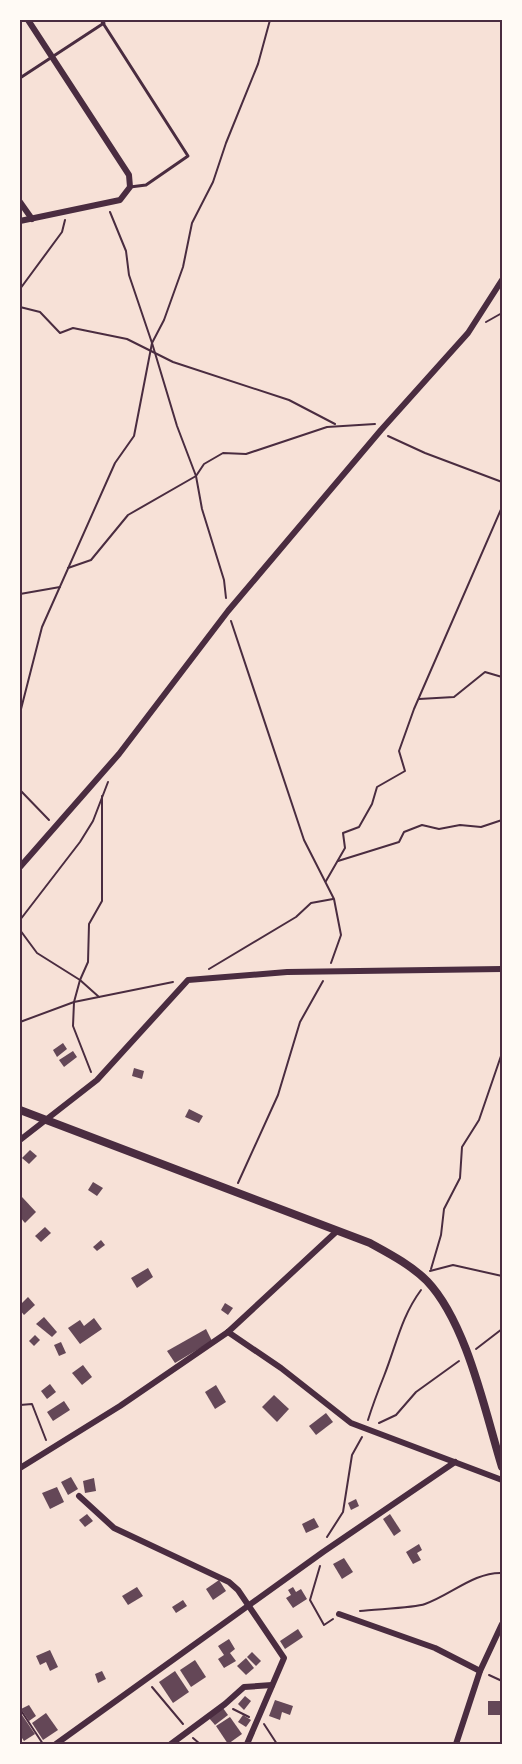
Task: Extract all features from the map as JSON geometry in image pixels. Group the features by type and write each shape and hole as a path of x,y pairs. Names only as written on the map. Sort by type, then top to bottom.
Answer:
{"main road":[{"path":"20,1110 338,1231 392,1255 427,1282 451,1316 468,1356 502,1467"}],"street":[{"path":"20,221 120,200 130,187 129,175 28,20"},
{"path":"20,202 32,219"},
{"path":"20,867 54,825 119,754 228,611 381,430 468,333 502,280"},
{"path":"20,1140 97,1080 188,980 287,972 502,969"},
{"path":"20,1468 120,1406 228,1332 338,1231"},
{"path":"228,1332 280,1368 333,1411 365,1430 406,1442 502,1480"},
{"path":"56,1744 248,1605 455,1462"},
{"path":"80,1496 114,1528 229,1582 238,1590 284,1658 247,1744"},
{"path":"339,1614 435,1648 480,1671"},
{"path":"456,1744 480,1671 502,1624"},
{"path":"171,1744 225,1704 243,1687 272,1685"}],"lane":[{"path":"20,78 102,21 188,156 146,185 130,187"}],"path":[{"path":"20,713 42,627 115,463 134,436 152,343 164,320 183,267 192,223 213,182 258,64 270,20"},
{"path":"106,204 126,251 129,274 195,476 201,509 224,580 228,611 304,840 334,899 341,935 329,971 300,1023 278,1095 235,1191"},
{"path":"20,289 62,232 67,211"},
{"path":"20,307 40,312 60,333 73,328 127,339 173,362 289,400 337,425"},
{"path":"68,568 91,560 129,515 195,476 204,464 223,453 246,454 337,425 374,424 407,446 502,483"},
{"path":"326,881 345,848 343,833 359,827 372,804 377,787 405,771 399,751 502,507"},
{"path":"20,594 60,586"},
{"path":"419,699 454,697 485,672 502,677"},
{"path":"20,920 80,842 111,775"},
{"path":"20,790 54,825"},
{"path":"97,1080 89,1070 73,1026 74,1002 88,962 89,924 102,901 102,796"},
{"path":"338,861 399,842 404,832 422,825 439,829 460,825 481,827 502,820"},
{"path":"207,970 277,930 311,903 334,899"},
{"path":"20,930 37,952 80,980 99,997"},
{"path":"20,1022 74,1002 188,980"},
{"path":"339,1614 324,1625 310,1600 328,1533 343,1512 352,1455 365,1430 375,1394 385,1375 408,1308 427,1282 441,1235 444,1209 460,1178 462,1147 479,1120 502,1053"},
{"path":"430,1271 453,1265 502,1276"},
{"path":"365,1430 396,1415 416,1392 502,1329"},
{"path":"20,1405 32,1404 50,1450"},
{"path":"359,1611 424,1605 461,1586 495,1573 502,1573"},
{"path":"480,1671 502,1681"},
{"path":"147,1679 200,1744"},
{"path":"225,1704 255,1722 265,1724 277,1744"},
{"path":"20,1709 43,1744"}],"building":[{"path":"63,1043 67,1049 57,1057 53,1050"},
{"path":"73,1051 77,1057 64,1067 59,1060"},
{"path":"134,1068 144,1071 142,1079 132,1076"},
{"path":"189,1109 203,1116 199,1123 185,1117"},
{"path":"30,1150 37,1156 29,1164 22,1158"},
{"path":"93,1182 103,1188 97,1196 88,1190"},
{"path":"22,1197 36,1212 25,1223 20,1217"},
{"path":"45,1227 51,1233 41,1242 35,1236"},
{"path":"101,1240 105,1245 97,1251 93,1247"},
{"path":"148,1268 153,1277 137,1288 131,1278"},
{"path":"28,1297 35,1305 24,1315 20,1310 20,1305"},
{"path":"225,1303 233,1308 228,1315 221,1310"},
{"path":"44,1317 57,1332 52,1337 36,1324"},
{"path":"94,1318 102,1329 80,1344 68,1328 80,1320 84,1326"},
{"path":"206,1329 212,1341 175,1363 167,1351"},
{"path":"35,1335 40,1340 34,1346 29,1341"},
{"path":"61,1342 66,1353 59,1356 54,1345"},
{"path":"83,1365 92,1377 82,1385 72,1373"},
{"path":"50,1384 56,1392 47,1399 41,1391"},
{"path":"216,1385 226,1402 215,1409 205,1392"},
{"path":"274,1395 289,1409 277,1422 262,1407"},
{"path":"64,1401 70,1410 53,1421 47,1412"},
{"path":"326,1413 333,1422 316,1435 309,1426"},
{"path":"71,1477 78,1489 68,1495 61,1482"},
{"path":"94,1478 96,1491 85,1493 83,1481"},
{"path":"57,1487 64,1502 50,1509 42,1493"},
{"path":"356,1499 359,1506 351,1510 348,1503"},
{"path":"87,1514 93,1521 85,1527 79,1520"},
{"path":"390,1514 401,1531 394,1536 383,1519"},
{"path":"314,1518 319,1527 306,1533 302,1524"},
{"path":"419,1544 422,1550 417,1553 421,1560 413,1564 406,1552"},
{"path":"344,1558 353,1572 342,1579 333,1564"},
{"path":"219,1580 226,1591 213,1600 206,1589"},
{"path":"137,1587 143,1596 128,1605 122,1596"},
{"path":"293,1587 296,1592 301,1589 307,1599 293,1608 286,1598 291,1595 288,1590"},
{"path":"183,1600 187,1606 176,1613 172,1607"},
{"path":"298,1629 303,1637 285,1649 280,1641"},
{"path":"229,1639 235,1649 230,1653 236,1661 224,1668 218,1659 224,1655 218,1646"},
{"path":"50,1650 58,1667 50,1671 46,1662 40,1665 36,1656"},
{"path":"252,1652 261,1661 256,1666 247,1657"},
{"path":"246,1658 254,1668 246,1675 237,1666"},
{"path":"195,1660 206,1677 191,1687 180,1670"},
{"path":"102,1671 106,1679 98,1683 95,1674"},
{"path":"175,1671 189,1692 173,1703 159,1682"},
{"path":"245,1696 251,1701 244,1710 238,1704"},
{"path":"275,1700 293,1706 290,1715 282,1712 280,1720 269,1716"},
{"path":"488,1701 500,1701 500,1715 488,1715"},
{"path":"29,1705 36,1716 29,1721 21,1709"},
{"path":"223,1708 228,1715 215,1725 209,1718"},
{"path":"46,1713 58,1730 43,1740 32,1723"},
{"path":"22,1715 35,1734 24,1741 20,1735"},
{"path":"243,1715 251,1720 246,1727 238,1722"},
{"path":"230,1717 242,1734 228,1744 216,1726"}]}
